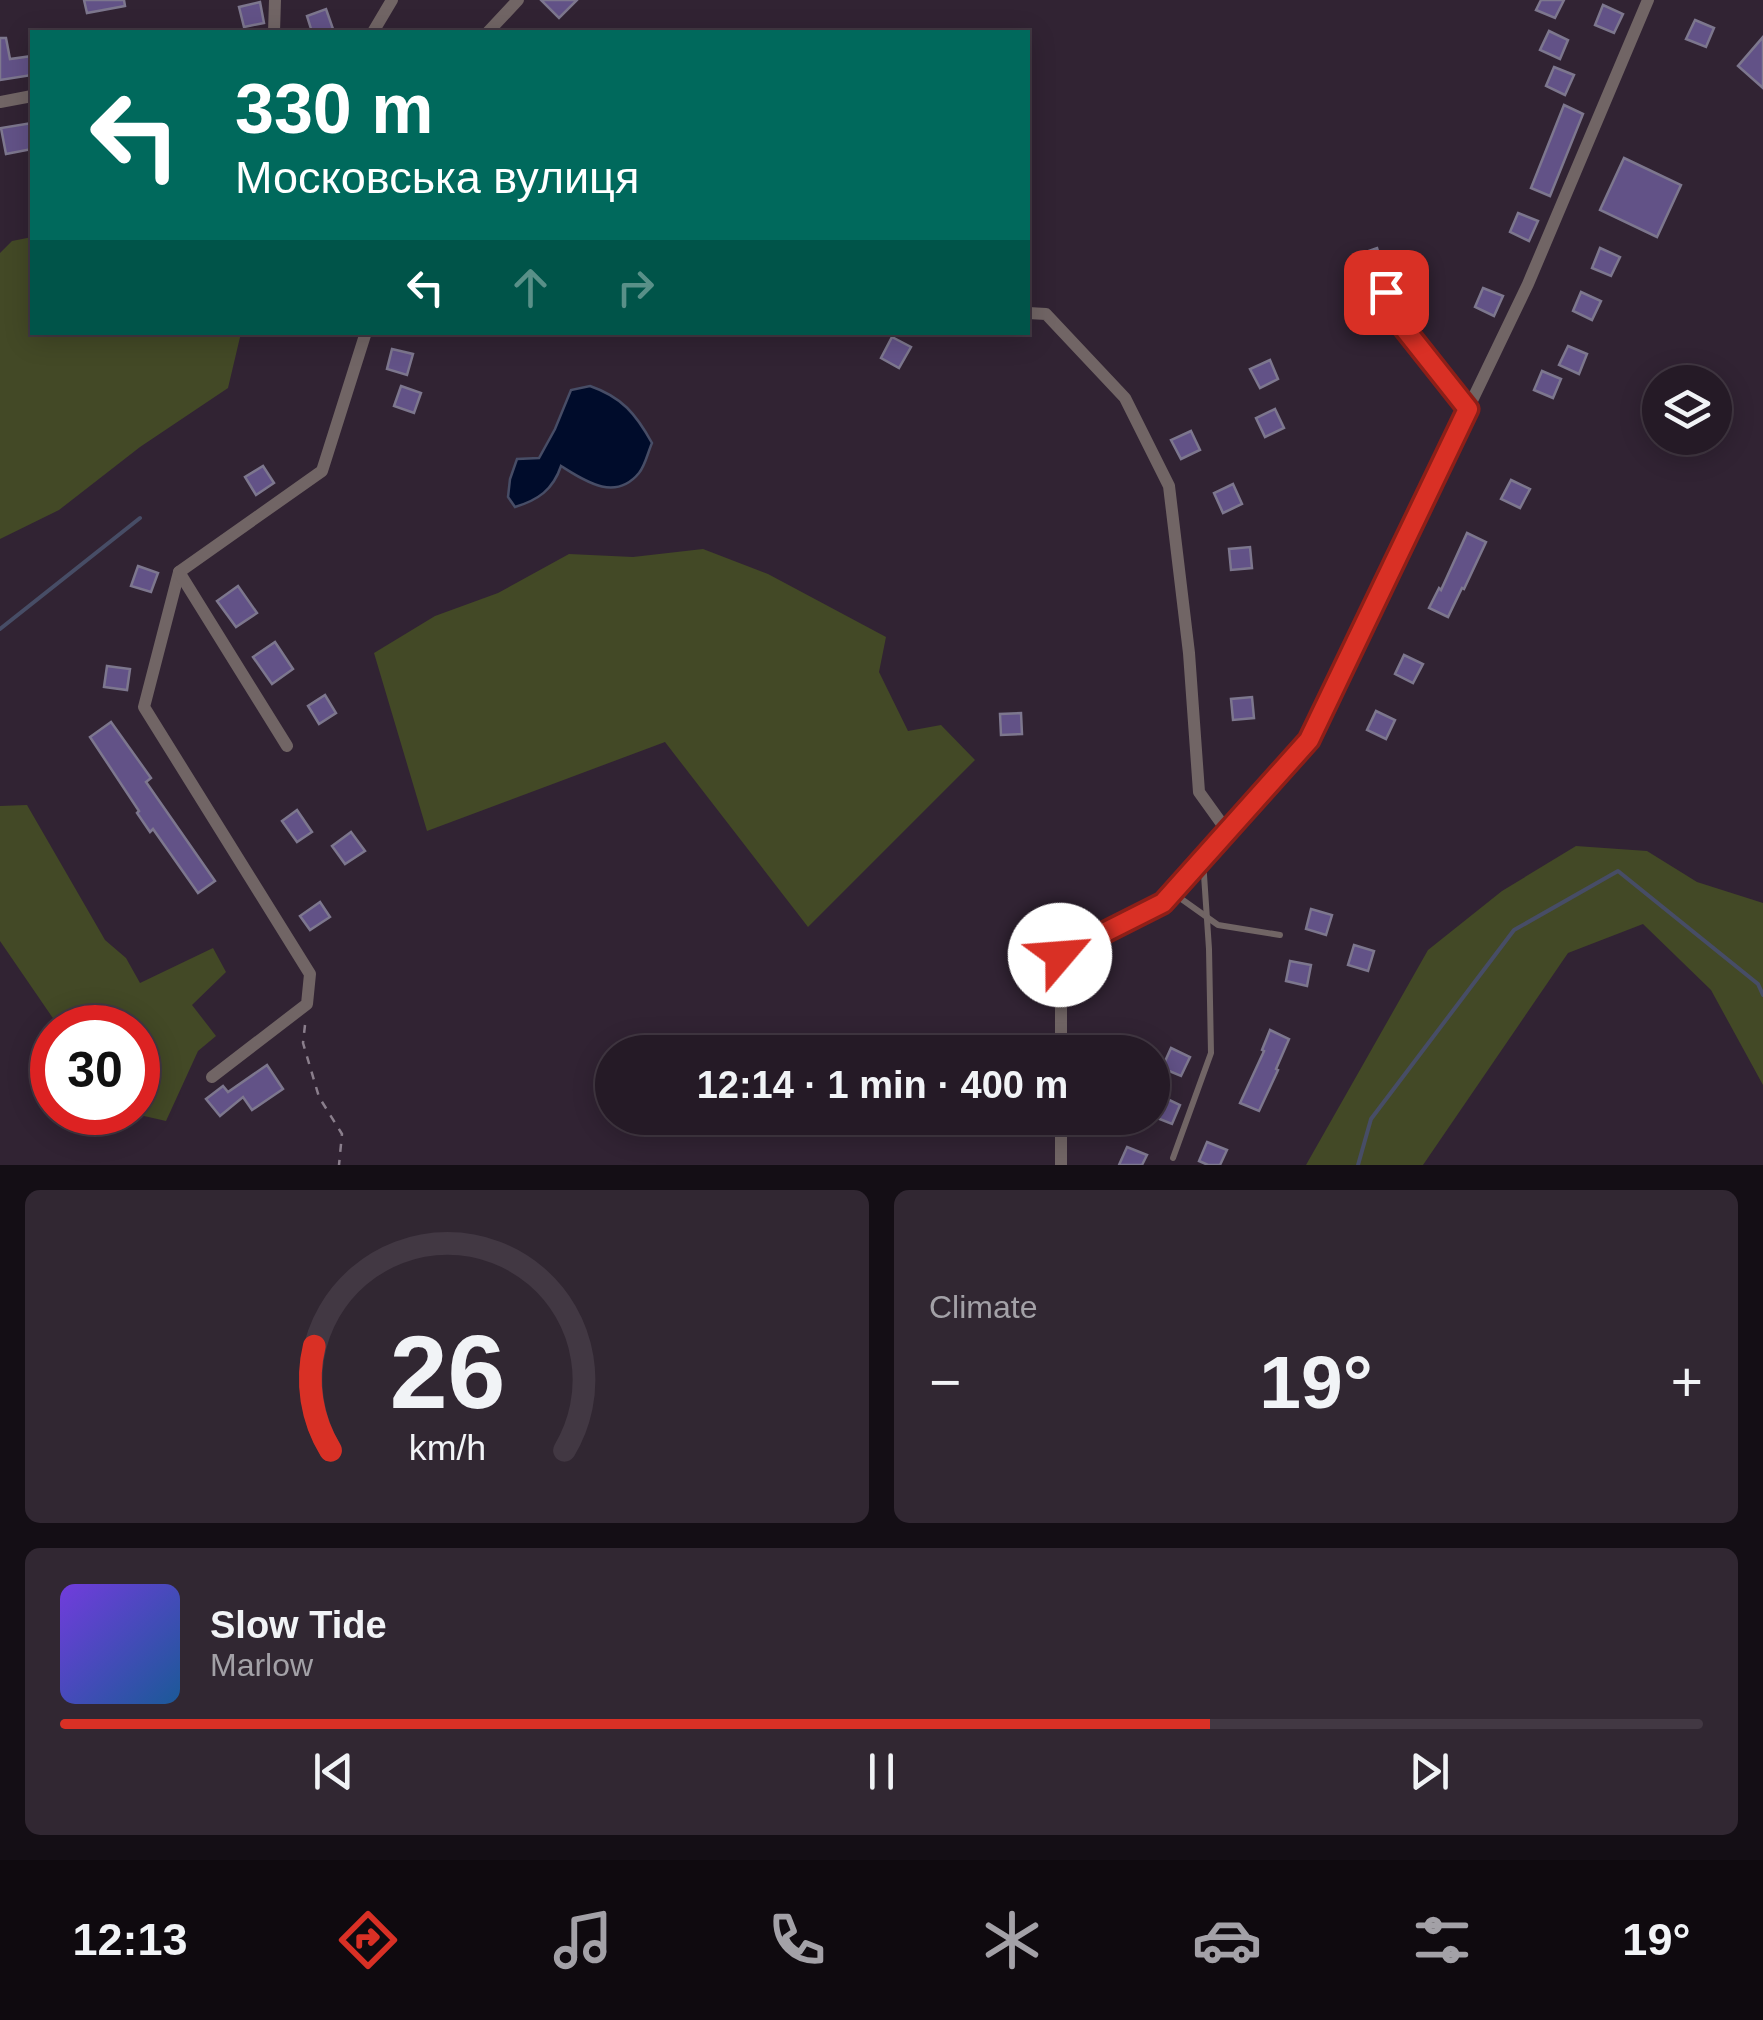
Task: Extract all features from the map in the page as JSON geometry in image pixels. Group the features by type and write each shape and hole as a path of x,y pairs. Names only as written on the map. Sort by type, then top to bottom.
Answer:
{"street":[{"path":"274,0 274,30"},
{"path":"374,30 392,0"},
{"path":"490,30 518,0"},
{"path":"1061,1035 1060,955 1163,903 1309,740 1528,284 1648,0"},
{"path":"0,102 30,96"},
{"path":"1386,292 1392,313 1468,409"},
{"path":"1030,313 1046,314 1126,398 1169,486 1188,653 1198,792 1228,831"},
{"path":"212,1077 307,1004 310,974 144,707 178,572 322,471 365,335"},
{"path":"178,572 288,746"},
{"path":"1061,1135 1061,1165"}],"lane":[{"path":"1174,1158 1211,1053 1202,859"},
{"path":"1172,892 1218,925 1280,936"}],"path":[{"path":"307,1004 303,1043 319,1096 342,1134 339,1165"}],"green space":[{"path":"30,237 30,335 241,335 228,388 140,447 59,510 0,539 0,253 12,241"},
{"path":"703,549 768,574 886,637 879,672 908,731 941,725 975,760 808,927 665,742 427,831 374,653 435,616 498,593 569,554 633,557"},
{"path":"27,805 105,940 126,958 140,983 213,948 226,972 192,1005 216,1036 198,1051 166,1121 160,1120 160,1005 44,1005 0,941 0,806"},
{"path":"1576,846 1647,851 1697,882 1763,903 1763,1085 1711,990 1643,924 1568,953 1423,1165 1306,1165 1428,950 1502,891"}],"water":[{"path":"590,386 619,401 646,433 652,443 641,470 630,482 610,487 590,482 561,466 544,493 515,507 508,497 517,459 539,458 571,390"}],"building":[{"path":"84,0 124,0 125,6 87,13"},
{"path":"541,0 577,0 559,18"},
{"path":"1541,0 1564,0 1555,18 1536,10"},
{"path":"260,2 264,23 244,27 239,7"},
{"path":"1603,5 1623,14 1614,33 1595,25"},
{"path":"326,9 333,29 311,30 307,16"},
{"path":"1695,20 1714,28 1706,47 1686,39"},
{"path":"1549,31 1568,40 1560,59 1540,50"},
{"path":"1763,37 1763,88 1738,66"},
{"path":"0,38 6,38 10,59 30,56 30,75 0,80"},
{"path":"1554,67 1574,75 1565,95 1546,86"},
{"path":"1564,105 1583,114 1550,196 1531,188"},
{"path":"30,123 30,149 6,154 1,128"},
{"path":"1624,158 1681,185 1657,237 1600,210"},
{"path":"1518,213 1538,221 1529,241 1510,232"},
{"path":"1377,248 1385,273 1366,279 1357,255"},
{"path":"1600,248 1620,257 1611,276 1592,268"},
{"path":"1483,288 1503,296 1494,316 1475,307"},
{"path":"1581,292 1601,301 1592,320 1573,311"},
{"path":"892,337 911,347 899,368 881,358"},
{"path":"1568,346 1587,354 1579,374 1559,365"},
{"path":"392,349 413,354 407,375 387,369"},
{"path":"1270,360 1278,379 1260,388 1250,369"},
{"path":"1542,371 1561,379 1553,398 1534,390"},
{"path":"401,386 421,393 414,413 394,406"},
{"path":"1275,409 1284,428 1265,437 1256,418"},
{"path":"1191,431 1200,450 1181,459 1171,440"},
{"path":"263,466 274,483 256,495 245,477"},
{"path":"1511,480 1530,489 1520,508 1501,499"},
{"path":"1233,484 1242,504 1223,513 1214,493"},
{"path":"1467,533 1486,542 1448,617 1429,608"},
{"path":"1250,547 1252,568 1231,570 1229,549"},
{"path":"138,566 158,573 151,592 131,586"},
{"path":"238,586 257,613 236,627 217,601"},
{"path":"275,642 293,669 272,684 253,657"},
{"path":"1404,655 1423,664 1413,683 1395,674"},
{"path":"107,666 130,669 127,690 104,687"},
{"path":"325,695 336,713 319,724 308,706"},
{"path":"1252,697 1254,718 1233,720 1231,699"},
{"path":"1376,711 1395,720 1386,739 1367,730"},
{"path":"1021,713 1022,734 1001,735 1000,714"},
{"path":"111,722 151,778 146,782 215,881 198,893 153,829 150,832 90,737"},
{"path":"297,810 312,832 297,842 282,821"},
{"path":"351,832 365,851 345,864 332,846"},
{"path":"320,902 330,917 310,930 300,916"},
{"path":"1311,909 1332,915 1326,935 1306,929"},
{"path":"1354,945 1374,951 1368,971 1348,965"},
{"path":"1290,961 1311,965 1307,986 1286,981"},
{"path":"1270,1030 1289,1039 1259,1111 1240,1103"},
{"path":"1170,1050 1190,1057 1181,1076 1170,1071"},
{"path":"267,1065 283,1089 252,1110 243,1097 220,1116 206,1099 223,1086 228,1092"},
{"path":"1170,1100 1180,1105 1170,1123"},
{"path":"1207,1142 1227,1150 1220,1165 1199,1161"},
{"path":"1127,1147 1147,1155 1142,1165 1119,1165"}],"waterway":[{"path":"0,629 140,518"},
{"path":"1358,1165 1371,1119 1514,930 1618,871 1758,984 1763,995"}],"route":[{"path":"1060,955 1163,903 1309,740 1468,409 1392,313 1386,292"}]}
